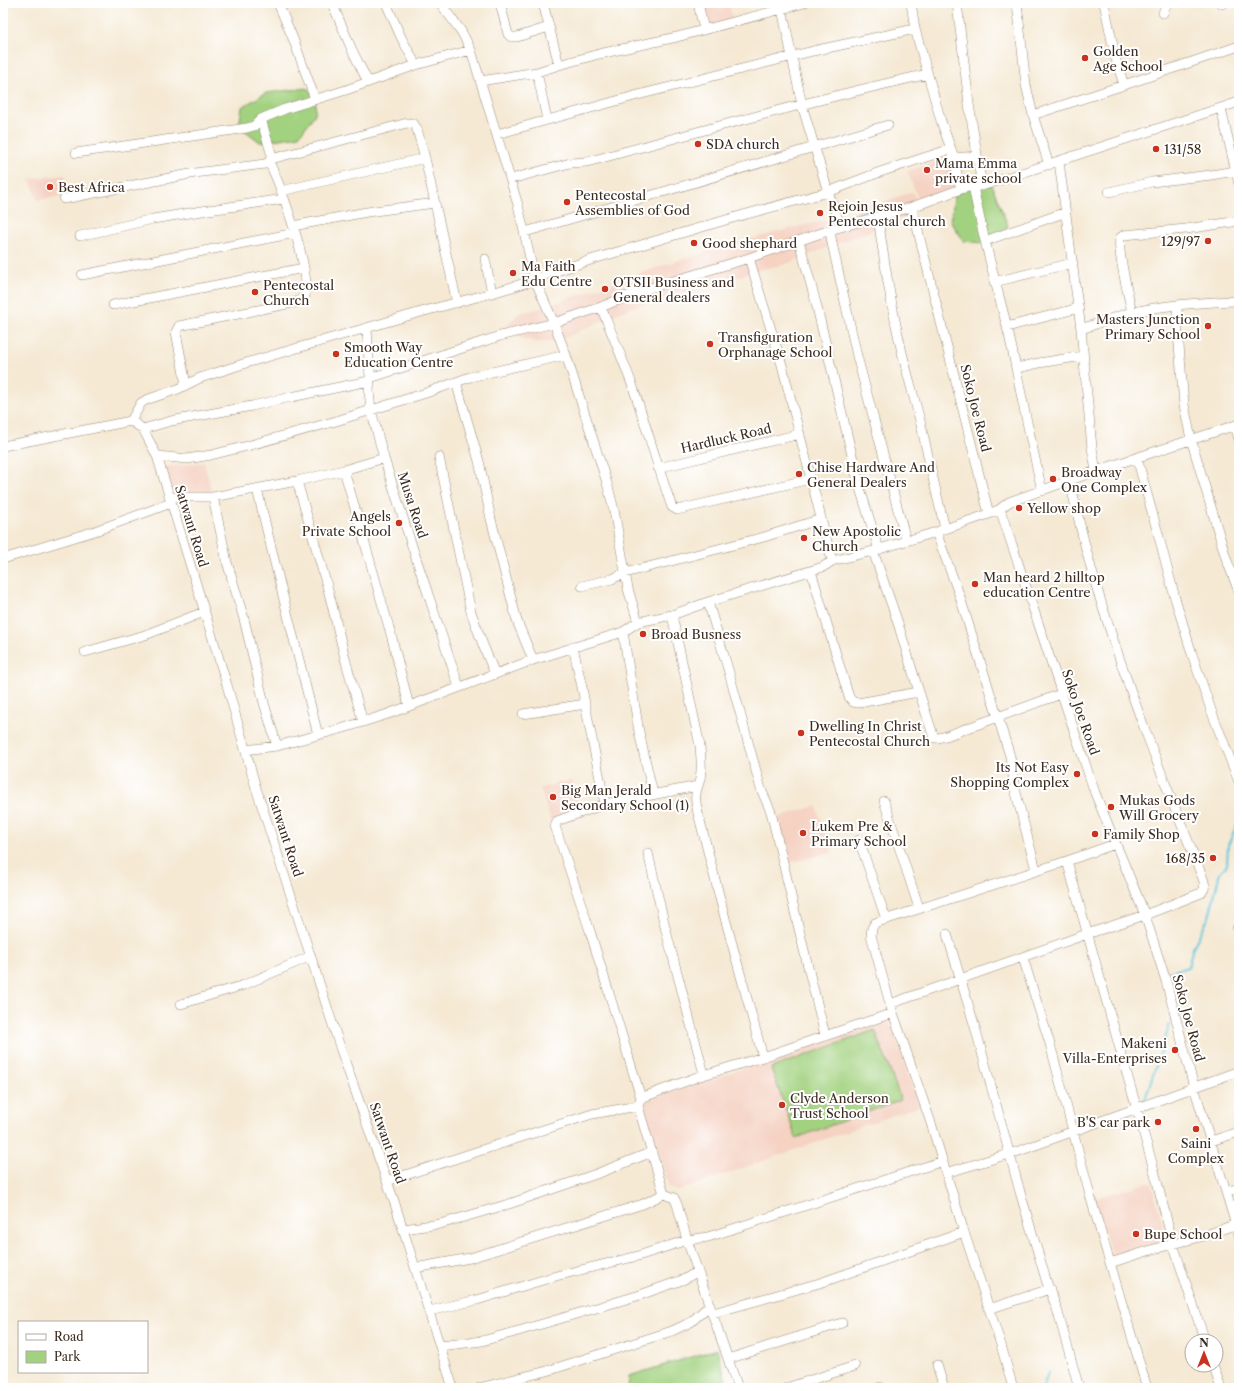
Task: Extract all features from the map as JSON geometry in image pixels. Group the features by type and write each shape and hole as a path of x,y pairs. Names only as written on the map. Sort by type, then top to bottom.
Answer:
{"street":[{"path":"278,3 294,41 315,99"},
{"path":"332,3 352,50 368,82"},
{"path":"386,3 416,66"},
{"path":"440,3 461,31 471,50 488,109 511,179 525,232 535,280 566,355 607,483 614,510 625,573 638,622"},
{"path":"500,3 508,34 511,37 517,37 549,27"},
{"path":"543,3 559,65"},
{"path":"698,3 704,30"},
{"path":"480,81 537,72 559,65 704,30 804,3"},
{"path":"911,3 915,29 941,121 951,149 961,189"},
{"path":"958,3 969,104 977,156 978,186 985,241 994,282 1017,368 1042,491"},
{"path":"1017,3 1025,78 1032,115 1049,165"},
{"path":"1104,3 1116,60 1124,85"},
{"path":"1163,13 1168,3"},
{"path":"782,10 802,105 828,192 841,227"},
{"path":"497,134 638,95 792,58 813,51 915,29"},
{"path":"1032,115 1239,46"},
{"path":"76,153 247,128 254,126 261,119 285,109 416,66 471,50"},
{"path":"537,72 547,120"},
{"path":"511,179 570,163 587,162 741,120 928,74"},
{"path":"143,429 171,421 252,406 291,396 370,380 500,336 554,323 601,307 640,291 749,258 830,230 912,207 961,189 978,186 1059,162 1239,102"},
{"path":"1221,108 1236,158 1235,171 1239,184"},
{"path":"186,385 176,332 178,327 297,302 305,296 304,268 294,230 271,159 261,119"},
{"path":"64,199 271,159 411,123 415,125 425,158 457,303"},
{"path":"525,232 888,124"},
{"path":"3,446 131,421 141,403 178,389 200,378 246,363 492,293 598,258 736,217 828,192 880,172 951,149"},
{"path":"953,158 977,156"},
{"path":"80,236 160,218 283,195 425,158"},
{"path":"1059,162 1079,308 1092,448 1096,471"},
{"path":"1111,192 1109,192 1152,182 1235,171"},
{"path":"82,275 294,230 367,212 434,202"},
{"name":"Soko Joe Road","path":"912,207 989,514"},
{"path":"985,241 1066,212"},
{"path":"878,217 887,281 897,329 922,426 945,528"},
{"path":"1132,312 1122,260 1119,241 1120,238 1124,235 1193,228 1239,221"},
{"path":"830,230 857,356 906,540"},
{"path":"799,241 816,303 876,550 934,738 946,736 998,718 1061,694"},
{"path":"749,258 774,338 832,561"},
{"path":"485,259 492,293"},
{"path":"994,282 1073,263"},
{"path":"113,305 304,268"},
{"path":"1081,329 1132,312 1177,305 1239,301"},
{"path":"1177,305 1184,405 1191,440 1226,558 1239,592"},
{"path":"601,307 632,384 658,468 672,507 677,510 810,479"},
{"path":"1007,327 1079,308"},
{"name":"Musa Road","path":"367,328 371,410 384,458 459,687"},
{"path":"157,456 187,459 211,455 292,434 488,372 566,355"},
{"path":"1017,368 1083,356"},
{"path":"456,382 479,461 491,519 517,621 533,660"},
{"name":"Satwant Road","path":"131,421 143,429 157,456 256,788 341,1050 403,1229 453,1388"},
{"path":"245,750 277,746 363,722 533,660 623,632 638,622 672,615 708,602 823,567 832,561 876,550 936,532 989,514 1000,509 1009,502 1096,471 1237,425 1239,439"},
{"name":"Hardluck Road","path":"658,468 800,434"},
{"path":"439,456 471,612 495,674"},
{"path":"3,560 95,531 170,500 213,497 258,489 344,470 384,458"},
{"path":"1136,458 1190,647 1211,710 1239,782"},
{"path":"344,470 390,631 409,706"},
{"path":"297,481 330,593 346,662 363,722"},
{"path":"387,1181 592,1114 639,1102 704,1074 825,1035 960,979 1145,915 1202,893 1205,890 1206,886 1162,773 1111,633 1092,570 1070,481"},
{"path":"258,489 280,588 318,735"},
{"path":"213,497 226,557 244,619 264,703 277,746"},
{"name":"Soko Joe Road","path":"1000,509 1095,793 1145,915 1166,980 1194,1087 1237,1224 1239,1235"},
{"path":"582,586 612,580 625,573 764,537 821,519"},
{"path":"936,532 959,594 1010,756 1015,789 1036,870"},
{"path":"811,571 847,690 853,702 858,703 919,692"},
{"path":"708,602 730,675 761,789 771,812 825,1035"},
{"path":"85,652 145,635 204,612"},
{"path":"672,615 700,746 702,775 696,791 695,800 725,918 763,1056"},
{"path":"623,632 640,732 653,794"},
{"path":"573,647 605,804"},
{"path":"523,714 585,704"},
{"path":"664,1194 590,931 556,826 557,821 605,804 698,786"},
{"path":"884,801 919,908"},
{"path":"859,840 886,920"},
{"path":"1013,1388 1001,1344 964,1232 943,1161 891,1008 871,935 872,928 875,923 1115,844"},
{"path":"648,853 668,939 704,1074"},
{"path":"1066,861 1154,1170 1173,1244 1202,1333"},
{"path":"947,934 976,1027 1022,1200 1057,1309 1079,1388"},
{"path":"181,1004 244,985 311,956"},
{"path":"1023,958 1050,1044 1103,1241 1147,1388"},
{"path":"946,1173 1010,1153 1239,1072"},
{"path":"1211,1142 1239,1132"},
{"path":"403,1229 440,1224 509,1204 599,1173 652,1152"},
{"path":"429,1311 478,1300 556,1276 638,1256 687,1240 708,1237 943,1161"},
{"path":"1226,1192 1239,1188"},
{"path":"415,1268 470,1258 580,1222 643,1204 664,1194 674,1198 677,1204 687,1240 738,1388"},
{"path":"1110,1263 1204,1236 1237,1224"},
{"path":"478,1388 548,1371 672,1331 691,1322 711,1309 823,1282 964,1232"},
{"path":"440,1346 482,1341 522,1330 640,1295 685,1278 698,1270"},
{"path":"989,1309 1050,1289"},
{"path":"728,1359 842,1323"},
{"path":"937,1365 944,1388"},
{"path":"786,1388 855,1366"},
{"path":"1216,1373 1221,1388"}],"shaded area":[{"path":"699,3 729,3 733,20 706,29"},
{"path":"946,158 956,188 919,201 907,171"},
{"name":"Best Africa","path":"65,175 69,195 38,200 30,179"},
{"path":"913,192 918,205 905,217 786,264 750,272 721,284 700,288 627,309 556,342 538,342 521,338 506,326 518,314 550,305 667,264 776,232 830,219"},
{"path":"204,462 212,493 171,498 164,467"},
{"path":"571,780 580,811 551,822 540,788"},
{"name":"Lukem Pre & Primary School","path":"816,806 832,852 789,863 775,818"},
{"name":"Clyde Anderson Trust School","path":"889,1020 919,1106 678,1191 669,1187 644,1104 650,1099"},
{"name":"Bupe School","path":"1151,1182 1169,1247 1114,1263 1095,1198"}],"green space":[{"path":"307,88 316,98 315,114 299,136 260,142 239,126 242,107 266,93"},
{"path":"970,184 992,185 1008,226 992,244 964,241 951,222 954,197"},
{"path":"875,1030 901,1100 796,1138 771,1068"},
{"path":"717,1349 728,1388 628,1388 629,1376"}],"waterway":[{"path":"1167,973 1188,967 1193,947 1209,917 1220,872 1227,865 1228,845 1239,821"},
{"path":"1144,1102 1170,1024"},
{"path":"1043,1388 1048,1373"}],"place":[{"name":"Golden Age School","path":"1085,58"},
{"name":"SDA church","path":"698,144"},
{"name":"131/58","path":"1156,149"},
{"name":"Mama Emma private school","path":"927,170"},
{"name":"Best Africa","path":"50,187"},
{"name":"Pentecostal Assemblies of God","path":"567,202"},
{"name":"Rejoin Jesus Pentecostal church","path":"820,213"},
{"name":"129/97","path":"1208,241"},
{"name":"Good shephard","path":"694,243"},
{"name":"Ma Faith Edu Centre","path":"513,273"},
{"name":"OTSII Business and General dealers","path":"605,289"},
{"name":"Pentecostal Church","path":"255,292"},
{"name":"Masters Junction Primary School","path":"1208,326"},
{"name":"Transfiguration Orphanage School","path":"710,344"},
{"name":"Smooth Way Education Centre","path":"336,354"},
{"name":"Chise Hardware And General Dealers","path":"799,474"},
{"name":"Broadway One Complex","path":"1053,479"},
{"name":"Yellow shop","path":"1019,508"},
{"name":"Angels Private School","path":"399,523"},
{"name":"New Apostolic Church","path":"804,538"},
{"name":"Man heard 2 hilltop education Centre","path":"975,584"},
{"name":"Broad Busness","path":"643,634"},
{"name":"Dwelling In Christ Pentecostal Church","path":"801,733"},
{"name":"Its Not Easy Shopping Complex","path":"1077,774"},
{"name":"Big Man Jerald Secondary School (1)","path":"553,797"},
{"name":"Mukas Gods Will Grocery","path":"1111,807"},
{"name":"Lukem Pre & Primary School","path":"803,833"},
{"name":"Family Shop","path":"1095,834"},
{"name":"168/35","path":"1213,858"},
{"name":"Makeni Villa-Enterprises","path":"1175,1050"},
{"name":"Clyde Anderson Trust School","path":"782,1105"},
{"name":"B'S car park","path":"1158,1122"},
{"name":"Saini Complex","path":"1196,1129"},
{"name":"Bupe School","path":"1136,1234"}]}
